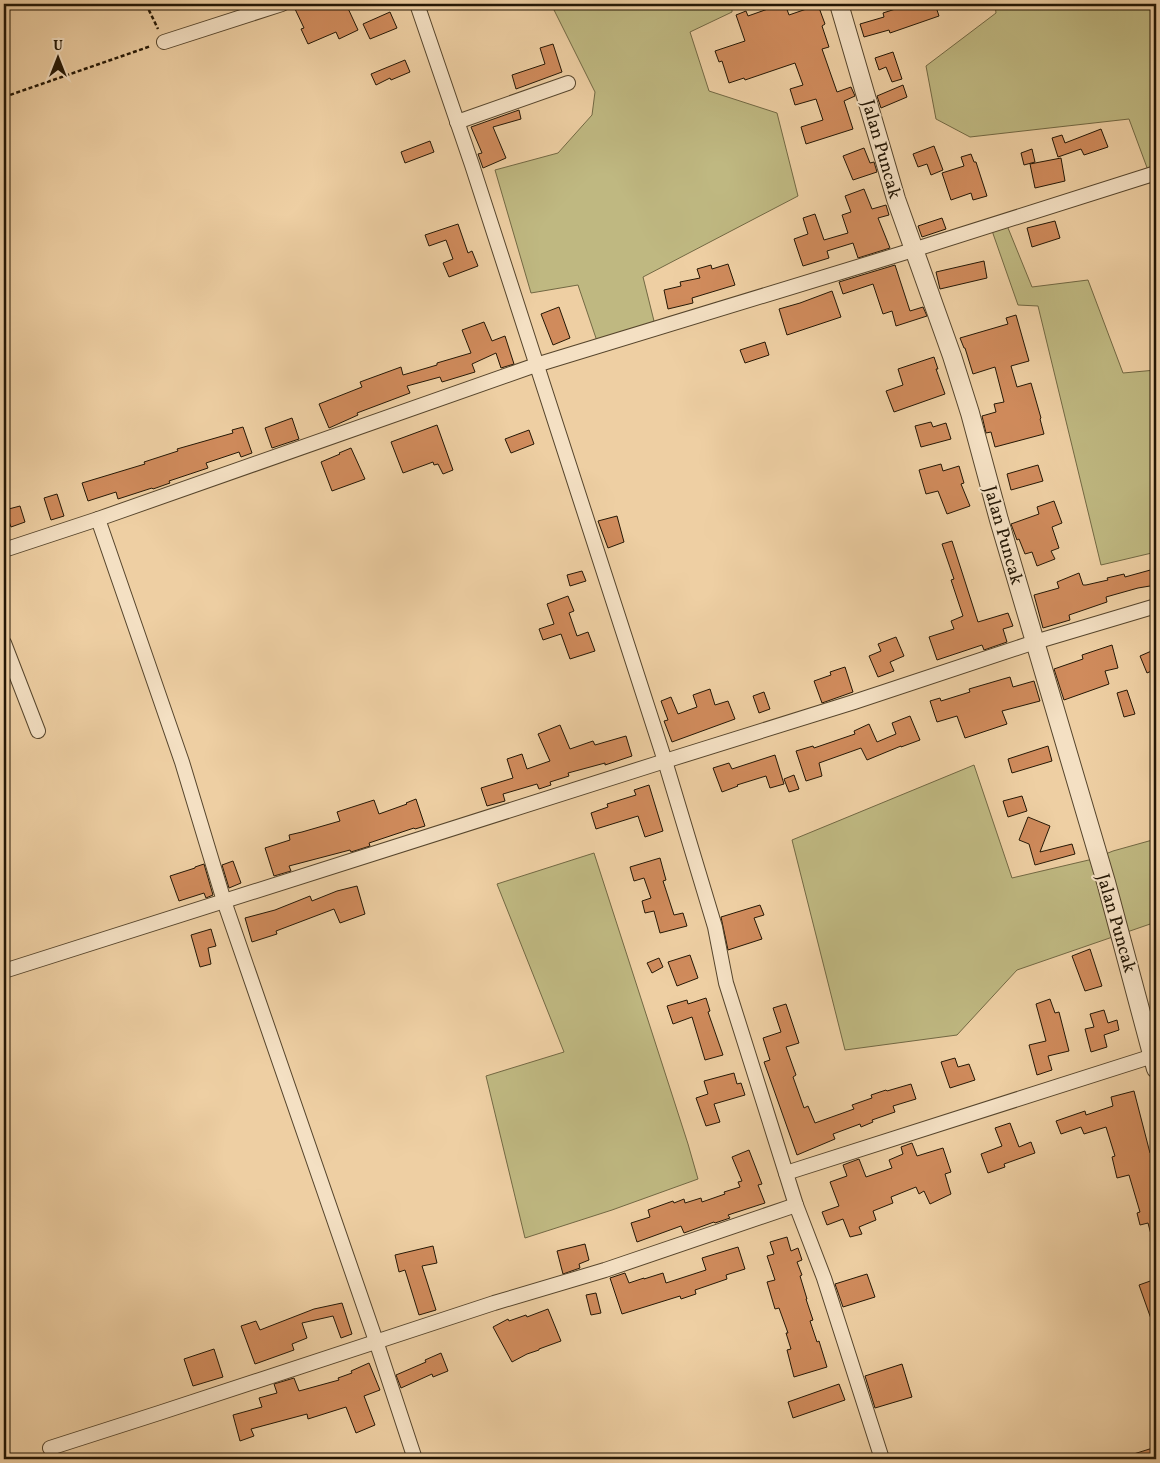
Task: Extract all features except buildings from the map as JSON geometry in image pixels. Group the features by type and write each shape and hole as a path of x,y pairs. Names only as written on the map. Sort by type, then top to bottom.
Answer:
{"street":[{"path":"164,42 282,4"},
{"path":"417,4 665,761 712,915 726,983 796,1205 824,1278 882,1459"},
{"name":"Jalan Puncak","path":"840,4 881,150 913,250 962,386 999,520 1106,882 1155,1060"},
{"path":"457,122 568,83"},
{"path":"4,550 98,519 536,365 913,250 1156,173"},
{"path":"98,519 182,762 224,901 415,1459"},
{"path":"4,971 854,702 1035,642 1156,606"},
{"path":"4,643 38,731"},
{"path":"786,1173 1155,1060"},
{"path":"50,1448 159,1414 494,1303 605,1270 796,1205"}],"path":[{"path":"4,97 164,42 146,4"}],"shaded area":[{"path":"551,4 732,4 732,12 690,32 709,91 777,113 798,196 643,277 656,329 600,350 578,285 531,293 495,170 558,153 592,115 595,92"},
{"path":"995,4 1156,4 1156,170 1149,173 1129,119 970,137 936,119 926,66 996,13"},
{"path":"1006,223 1032,287 1088,280 1123,373 1156,370 1156,420 1151,423 1156,449 1156,552 1101,565 1038,306 1018,305 990,225"},
{"path":"974,765 1012,878 1093,859 1113,851 1156,839 1156,922 1017,970 957,1035 845,1050 792,840"},
{"path":"594,853 698,1179 612,1210 525,1238 486,1076 564,1052 497,884"}]}
